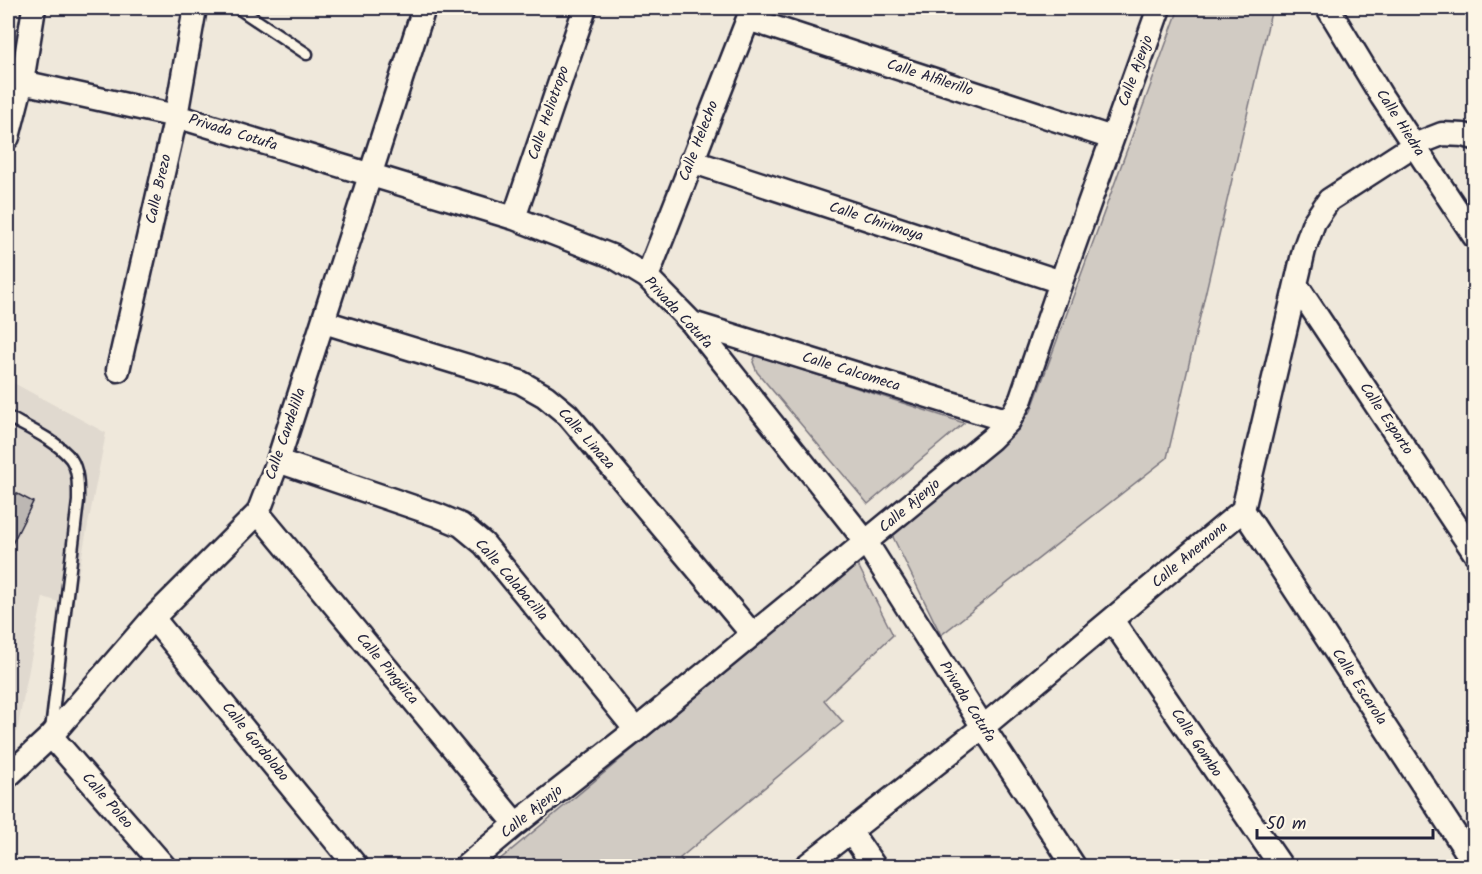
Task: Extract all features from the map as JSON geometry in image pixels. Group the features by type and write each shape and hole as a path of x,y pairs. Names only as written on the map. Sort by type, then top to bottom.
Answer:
{"street":[{"path":"8,137 15,80 34,8"},
{"name":"Calle Brezo","path":"118,370 176,116 195,8"},
{"name":"Calle Candelilla","path":"8,776 51,736 153,618 258,513 278,461 324,322 369,174 424,8"},
{"name":"Calle Heliotropo","path":"514,219 585,8"},
{"name":"Calle Ajenjo","path":"466,867 516,824 636,730 866,542 1009,421 1021,399 1159,8"},
{"name":"Calle Hiedra","path":"1328,8 1382,97 1474,236"},
{"name":"Calle Alfilerillo","path":"752,13 1112,138"},
{"name":"Calle Helecho","path":"647,277 691,161 752,13"},
{"name":"Privada Cotufa","path":"15,80 176,116 514,219 614,257 647,277 692,323 866,542 1074,867"},
{"path":"1244,510 1304,250 1314,222 1329,200 1414,145 1443,134 1474,138"},
{"name":"Calle Chirimoya","path":"691,161 1061,282"},
{"name":"Calle Esparto","path":"1297,286 1474,552"},
{"name":"Calle Linaza","path":"324,322 520,382 545,396 568,416 752,634"},
{"name":"Calle Calcomeca","path":"692,323 1009,421"},
{"name":"Calle Calabacilla","path":"278,461 461,525 484,544 636,730"},
{"name":"Calle Anemona","path":"807,867 983,727 1244,510"},
{"name":"Calle Escarola","path":"1244,510 1474,864"},
{"name":"Calle Pingüica","path":"258,513 516,824"},
{"name":"Calle Gordolobo","path":"153,618 356,867"},
{"name":"Calle Gombo","path":"1112,620 1281,867"},
{"name":"Calle Poleo","path":"51,736 164,867"},
{"path":"850,831 874,867"}],"lane":[{"path":"238,8 307,54"},
{"path":"8,417 53,443 71,460 78,478 78,501 51,736"}],"shaded area":[{"path":"1179,8 1272,8 1167,458 941,635 891,533 1031,411"},
{"path":"756,355 964,423 868,504 757,372 753,362"},
{"path":"8,380 106,433 72,606 43,597 17,731 8,741"},
{"path":"857,563 893,635 824,700 843,722 680,858 687,866 492,866"}],"building":[{"path":"8,489 33,502 8,552"}]}
